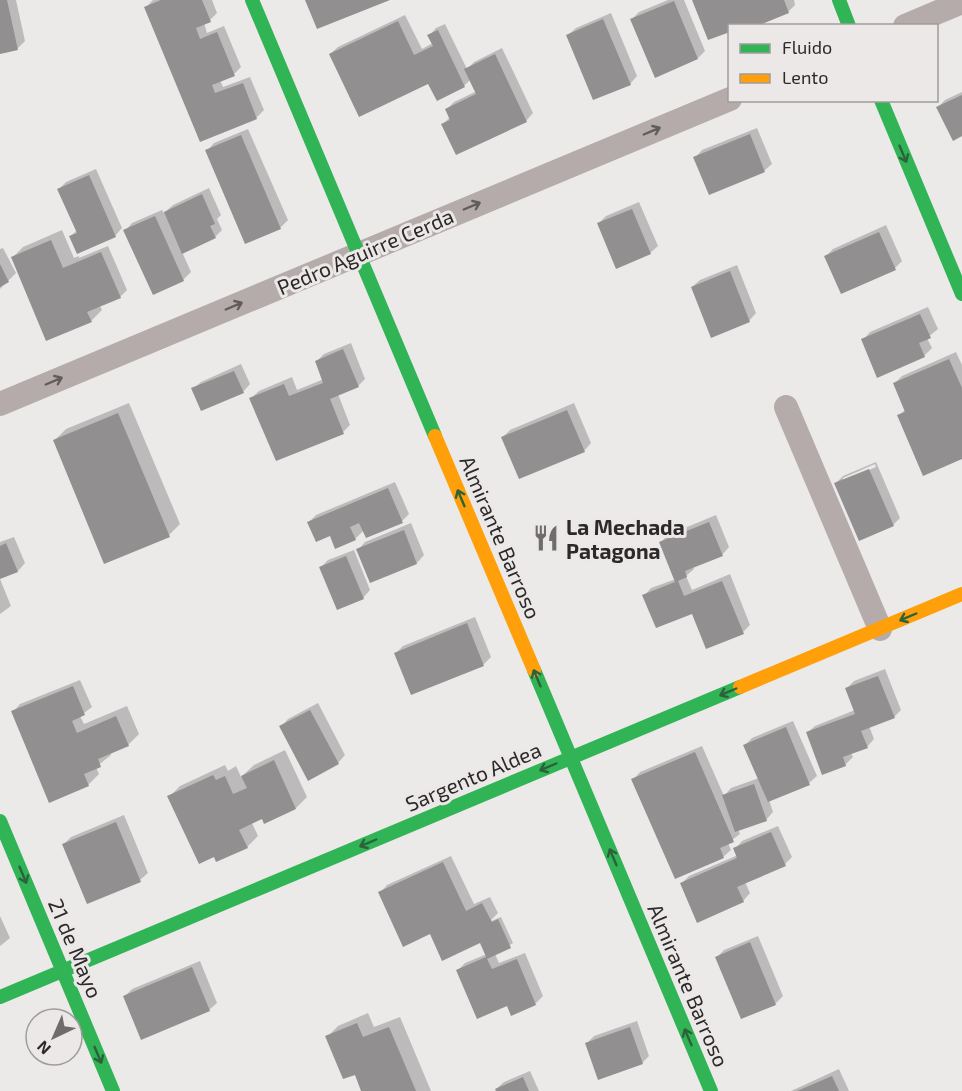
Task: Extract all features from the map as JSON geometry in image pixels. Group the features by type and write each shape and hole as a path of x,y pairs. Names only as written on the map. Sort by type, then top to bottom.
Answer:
{"street":[{"name":"Almirante Barroso","path":"252,0 711,1091"},
{"path":"838,0 848,24"},
{"path":"910,24 962,2"},
{"name":"Pedro Aguirre Cerda","path":"0,404 728,99"},
{"path":"882,102 962,294"},
{"path":"786,407 880,629"},
{"name":"Sargento Aldea","path":"0,996 962,594"},
{"name":"21 de Mayo","path":"0,821 113,1091"}],"building":[{"path":"0,0 7,0 18,50 0,54"},
{"path":"161,0 202,0 211,22 196,28 200,39 217,32 235,76 212,85 215,93 243,83 257,119 200,142 144,7"},
{"path":"305,0 390,0 317,29"},
{"path":"692,0 784,0 789,13 762,24 728,24 728,33 708,40"},
{"path":"674,1 698,59 655,78 630,19"},
{"path":"603,19 631,85 593,100 566,35"},
{"path":"398,21 414,55 433,46 427,35 438,30 465,87 437,101 428,84 359,117 329,54"},
{"path":"495,54 527,122 456,155 441,124 450,120 445,109 476,94 464,69"},
{"path":"962,95 962,136 953,141 936,107"},
{"path":"750,134 765,172 709,195 693,157"},
{"path":"241,135 281,229 245,244 205,150"},
{"path":"89,175 116,237 77,254 69,236 77,233 57,189"},
{"path":"202,194 215,224 210,226 216,238 182,254 164,212"},
{"path":"632,209 651,254 616,269 597,223"},
{"path":"155,216 184,281 153,295 123,230"},
{"path":"879,232 896,270 841,294 824,256"},
{"path":"51,240 63,268 101,252 121,298 87,312 92,322 46,341 11,257"},
{"path":"0,264 9,282 0,287"},
{"path":"730,271 750,322 711,338 691,287"},
{"path":"920,314 931,338 919,343 925,357 877,378 861,339"},
{"path":"343,349 359,387 330,399 344,434 276,461 249,398 284,384 289,396 323,383 315,361"},
{"path":"949,359 962,388 962,459 923,476 897,415 905,412 893,383"},
{"path":"234,371 244,393 201,411 191,388"},
{"path":"567,410 585,452 519,479 501,437"},
{"path":"118,413 170,537 104,564 53,440"},
{"path":"869,469 894,526 859,541 834,483"},
{"path":"388,488 403,523 366,538 359,523 350,527 356,540 335,549 330,536 316,542 307,522"},
{"path":"709,522 723,556 685,571 687,577 678,581 684,596 722,581 744,634 706,649 692,614 656,628 642,595 675,582 659,542"},
{"path":"404,530 417,564 370,583 356,549"},
{"path":"6,543 18,572 0,579 0,546"},
{"path":"346,556 364,599 337,610 319,567"},
{"path":"467,623 484,666 411,695 394,653"},
{"path":"878,676 895,718 861,731 868,748 843,757 846,766 822,775 806,732 855,714 845,688"},
{"path":"73,686 85,715 72,721 77,733 116,716 129,746 98,759 101,767 84,774 89,786 49,803 11,711"},
{"path":"310,710 339,764 308,781 279,726"},
{"path":"786,727 810,785 768,802 743,745"},
{"path":"695,752 734,842 720,848 724,858 675,879 631,779"},
{"path":"274,760 296,809 264,824 262,819 239,830 248,848 216,862 214,857 199,864 167,796 213,775 216,780 225,776 233,794 247,788 241,776"},
{"path":"754,784 767,821 735,832 722,795"},
{"path":"116,822 141,882 87,904 62,844"},
{"path":"771,832 786,866 737,887 744,902 697,923 680,883 737,858 733,848"},
{"path":"443,862 466,911 482,903 492,922 498,919 511,948 487,959 480,943 442,961 430,934 403,947 378,892"},
{"path":"750,942 776,1005 741,1019 715,957"},
{"path":"486,957 492,969 517,959 536,1005 511,1016 507,1006 477,1019 456,970"},
{"path":"192,967 210,1011 141,1040 123,996"},
{"path":"357,1023 363,1037 389,1027 416,1091 361,1091 355,1075 343,1079 325,1036"},
{"path":"630,1027 643,1064 598,1080 585,1043"},
{"path":"832,1076 839,1091 797,1091"},
{"path":"523,1077 529,1091 496,1091 495,1089"}],"traffic: fast":[{"path":"252,0 435,436"},
{"path":"839,0 848,24"},
{"path":"882,102 962,294"},
{"path":"534,670 711,1091"},
{"path":"0,997 740,687"},
{"path":"0,821 113,1091"}],"traffic: slow":[{"path":"435,436 534,670"},
{"path":"740,687 962,594"}],"place":[{"name":"La Mechada Patagona","path":"546,538"}]}
